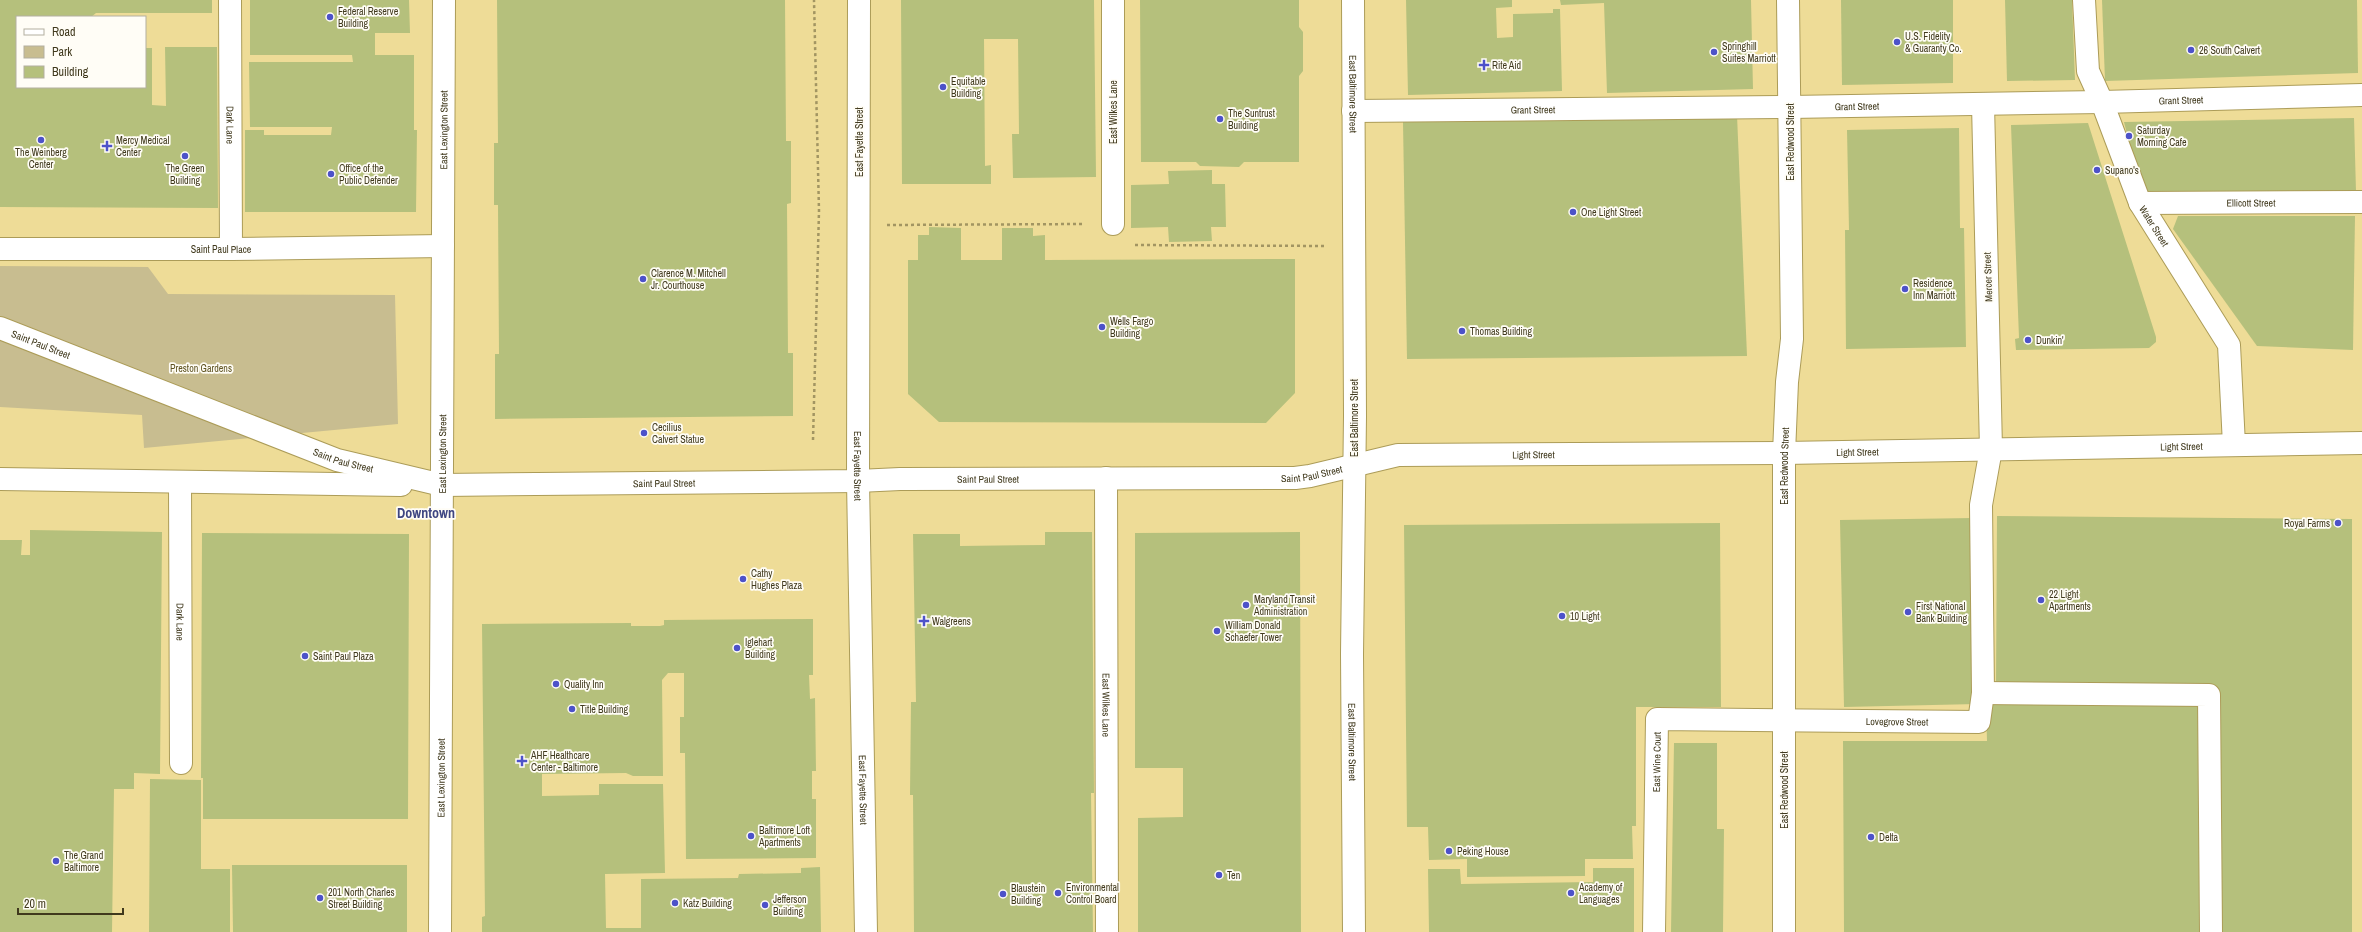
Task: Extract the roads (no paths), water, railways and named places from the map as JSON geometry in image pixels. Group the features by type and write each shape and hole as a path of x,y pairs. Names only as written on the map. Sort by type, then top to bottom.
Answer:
{"main road":[{"name":"Dark Lane","path":"230,0 232,249"},
{"name":"East Lexington Street","path":"440,932 444,0"},
{"name":"East Fayette Street","path":"859,0 858,481 866,932"},
{"name":"East Wilkes Lane","path":"1113,0 1113,224"},
{"name":"East Baltimore Street","path":"1353,0 1354,932"},
{"name":"East Redwood Street","path":"1784,932 1784,453 1792,339 1788,0"},
{"name":"Water Street","path":"2084,0 2088,71 2102,102 2140,202 2229,345 2234,445"},
{"name":"Grant Street","path":"1353,111 1983,104 2362,95"},
{"name":"Mercer Street","path":"1983,104 1991,449 1981,505 1983,693"},
{"name":"Ellicott Street","path":"2140,202 2362,202"},
{"name":"Saint Paul Place","path":"0,249 232,249 443,246"},
{"name":"Saint Paul Street","path":"0,328 337,460 442,485 810,480 858,481 908,479 1295,478 1310,476 1354,465"},
{"name":"Light Street","path":"1354,465 1398,455 1784,453 2362,443"},
{"name":"East Wilkes Lane","path":"1106,478 1107,932"},
{"path":"0,479 442,485"},
{"name":"Dark Lane","path":"180,482 181,763"},
{"path":"1983,693 2209,695 2211,932"},
{"name":"Lovegrove Street","path":"1784,721 1979,722 1983,693"},
{"name":"East Wine Court","path":"1654,932 1657,719 1784,721"}],"place":[{"name":"Federal Reserve Building","path":"330,17"},
{"name":"U.S. Fidelity & Guaranty Co.","path":"1897,42"},
{"name":"26 South Calvert","path":"2191,50"},
{"name":"Springhill Suites Marriott","path":"1714,52"},
{"name":"Rite Aid","path":"1484,65"},
{"name":"Equitable Building","path":"943,87"},
{"name":"The Suntrust Building","path":"1220,119"},
{"name":"Saturday Morning Cafe","path":"2129,136"},
{"name":"The Weinberg Center","path":"41,140"},
{"name":"Mercy Medical Center","path":"107,146"},
{"name":"The Green Building","path":"185,156"},
{"name":"Supano's","path":"2097,170"},
{"name":"Office of the Public Defender","path":"331,174"},
{"name":"One Light Street","path":"1573,212"},
{"name":"Clarence M. Mitchell Jr. Courthouse","path":"643,279"},
{"name":"Residence Inn Marriott","path":"1905,289"},
{"name":"Wells Fargo Building","path":"1102,327"},
{"name":"Thomas Building","path":"1462,331"},
{"name":"Dunkin'","path":"2028,340"},
{"name":"Cecilius Calvert Statue","path":"644,433"},
{"name":"Royal Farms","path":"2338,523"},
{"name":"Cathy Hughes Plaza","path":"743,579"},
{"name":"22 Light Apartments","path":"2041,600"},
{"name":"Maryland Transit Administration","path":"1246,605"},
{"name":"First National Bank Building","path":"1908,612"},
{"name":"10 Light","path":"1562,616"},
{"name":"Walgreens","path":"924,621"},
{"name":"William Donald Schaefer Tower","path":"1217,631"},
{"name":"Iglehart Building","path":"737,648"},
{"name":"Saint Paul Plaza","path":"305,656"},
{"name":"Quality Inn","path":"556,684"},
{"name":"Title Building","path":"572,709"},
{"name":"AHF Healthcare Center - Baltimore","path":"522,761"},
{"name":"Baltimore Loft Apartments","path":"751,836"},
{"name":"Delta","path":"1871,837"},
{"name":"Peking House","path":"1449,851"},
{"name":"The Grand Baltimore","path":"56,861"},
{"name":"Ten","path":"1219,875"},
{"name":"Environmental Control Board","path":"1058,893"},
{"name":"Academy of Languages","path":"1571,893"},
{"name":"Blaustein Building","path":"1003,894"},
{"name":"201 North Charles Street Building","path":"320,898"},
{"name":"Katz Building","path":"675,903"},
{"name":"Jefferson Building","path":"765,905"}],"district":[{"name":"Downtown","path":"426,513"}],"park label":[{"name":"Preston Gardens","path":"201,368"}]}
